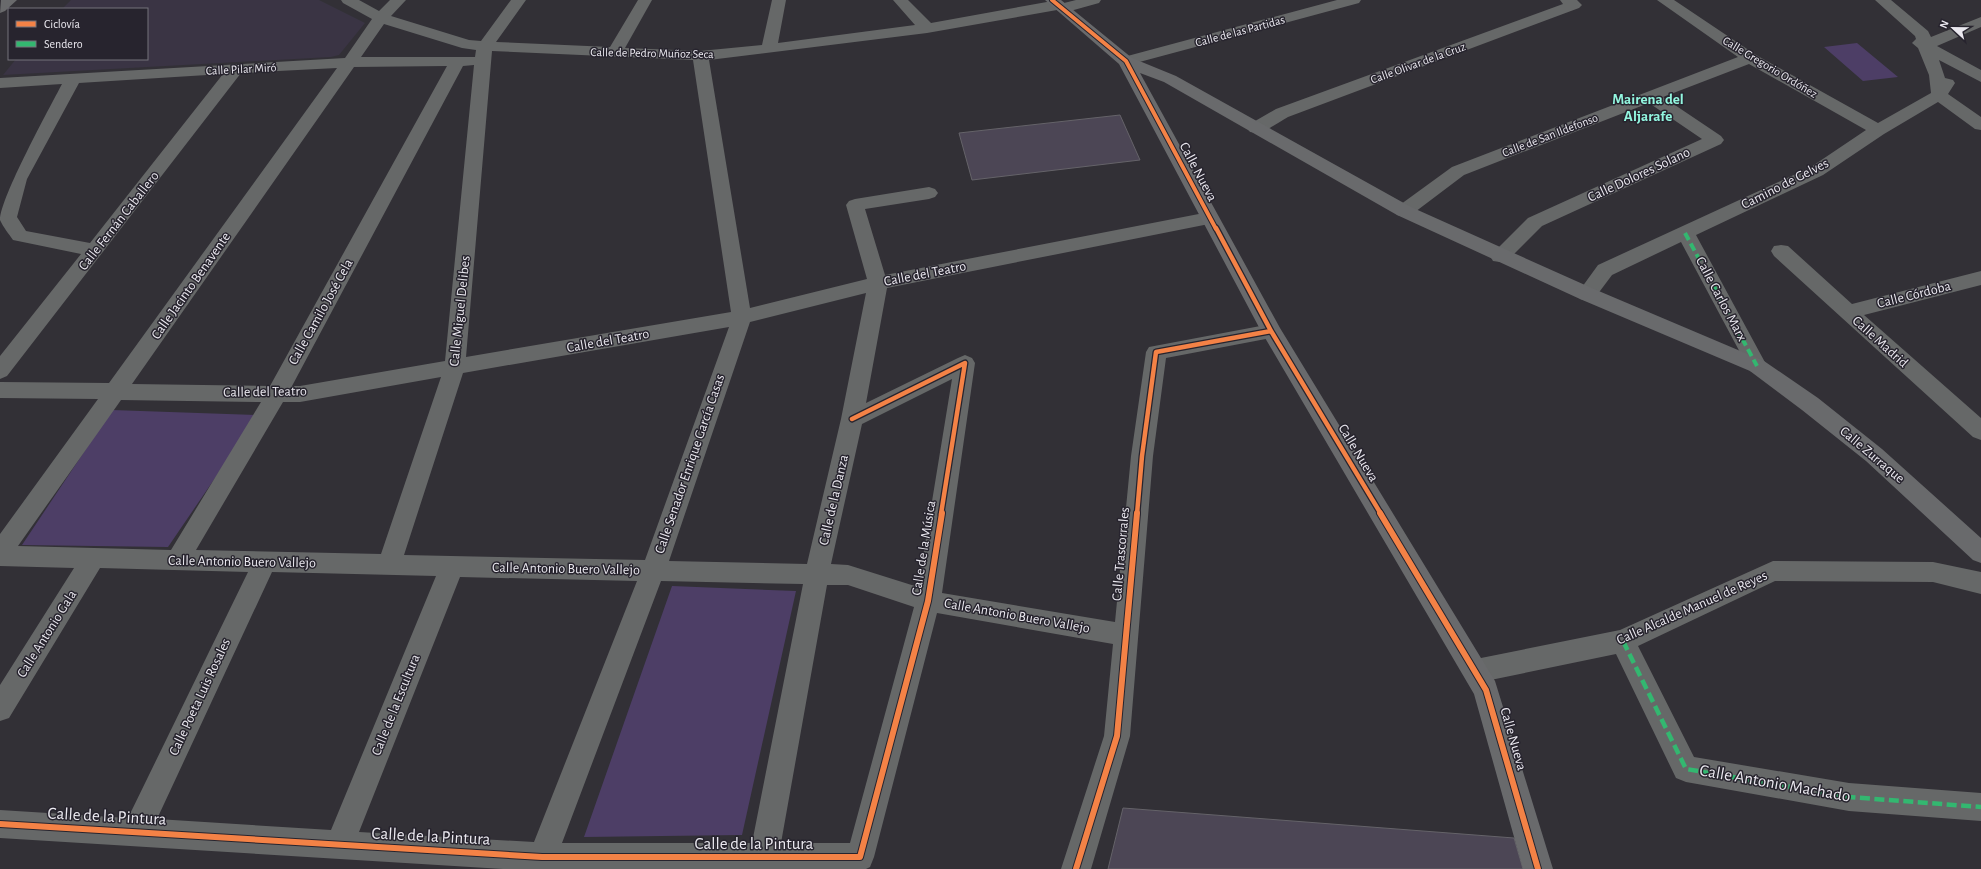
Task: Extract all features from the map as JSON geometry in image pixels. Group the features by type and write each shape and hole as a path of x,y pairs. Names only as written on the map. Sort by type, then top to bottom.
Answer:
{"main road":[{"path":"0,8 10,0"},
{"path":"1058,4 1126,60"},
{"name":"Calle Zurraque","path":"1126,60 1170,79 1404,212 1587,294 1757,366 1810,404 1874,455 1981,553"},
{"name":"Calle Nueva","path":"1126,60 1209,218 1271,331 1486,690 1538,869"},
{"path":"1139,85 1150,81 1158,74"}],"street":[{"name":"Calle de Pedro Muñoz Seca","path":"348,0 381,18 468,45 484,54 616,52 700,56 769,50 927,28 1058,4 1094,0"},
{"name":"Calle Jacinto Benavente","path":"0,553 117,391 381,18 399,0"},
{"path":"484,54 519,0"},
{"path":"769,50 779,0"},
{"path":"900,0 927,28"},
{"name":"Calle de las Partidas","path":"1126,60 1320,4 1354,0"},
{"name":"Calle Olivar de la Cruz","path":"1256,128 1282,113 1574,5 1567,0"},
{"name":"Calle Gregorio Ordóñez","path":"1664,0 1750,58 1878,130"},
{"path":"1866,0 1925,46 1978,76"},
{"path":"1882,0 1923,34 1925,46 1937,75 1939,95 1981,124"},
{"path":"616,52 645,1"},
{"path":"1925,46 1952,33 1981,22"},
{"name":"Calle Pilar Miró","path":"0,83 350,62 458,61 484,54"},
{"name":"Calle Miguel Delibes","path":"389,565 455,368 484,54"},
{"name":"Calle Senador Enrique García Casas","path":"542,857 653,571 742,318 700,56"},
{"name":"Calle de San Ildefonso","path":"1404,212 1458,171 1750,58"},
{"name":"Calle Camilo José Cela","path":"178,560 277,393 458,61"},
{"name":"Calle Fernán Caballero","path":"0,371 236,69"},
{"path":"1939,95 1949,80 1959,75 1978,76"},
{"path":"74,78 18,179 8,218 20,236 96,250"},
{"name":"Camino de Gelves","path":"1587,294 1606,270 1817,171 1878,130 1939,95"},
{"name":"Calle Dolores Solano","path":"1500,256 1535,222 1715,140 1650,96"},
{"name":"Calle de la Danza","path":"762,863 817,575 852,419 878,283 855,205 929,193"},
{"name":"Calle del Teatro","path":"0,390 300,394 742,318 878,283 1209,218"},
{"name":"Calle Carlos Marx","path":"1685,233 1757,366"},
{"name":"Calle Madrid","path":"1781,251 1981,431"},
{"name":"Calle Córdoba","path":"1847,312 1981,278"},
{"name":"Calle Trascorrales","path":"1076,869 1117,736 1142,456 1156,352 1271,331"},
{"name":"Calle de la Música","path":"852,419 965,363 928,601 860,856"},
{"name":"Calle Antonio Buero Vallejo","path":"0,556 848,575 928,601 1126,635"},
{"name":"Calle Antonio Gala","path":"0,709 93,558"},
{"name":"Calle Poeta Luis Rosales","path":"136,832 265,562"},
{"name":"Calle de la Escultura","path":"339,845 452,566"},
{"name":"Calle Alcalde Manuel de Reyes","path":"1476,671 1623,642 1773,571 1933,572 1981,583"},
{"name":"Calle Antonio Machado","path":"1623,642 1686,769 1849,797 1981,807"},
{"name":"Calle de la Pintura","path":"0,824 542,857 762,863 860,856"}],"shaded area":[{"path":"71,0 319,0 365,23 339,55 331,57 3,75 15,60 148,60 148,8 63,8"},
{"path":"1857,43 1898,77 1863,81 1824,47"},
{"path":"112,410 258,415 168,547 22,545"},
{"path":"672,586 796,591 742,835 584,837"}],"building":[{"path":"1120,115 1140,160 972,180 959,133"},
{"path":"1123,808 1514,838 1523,869 1108,869"}],"marked path":[{"path":"1685,233 1757,366"},
{"path":"1623,641 1686,769 1849,797 1981,807"}],"cycle path":[{"path":"1052,0 1126,61 1271,331 1486,690 1538,869"},
{"path":"1076,869 1117,736 1142,456 1156,352 1271,331"},
{"path":"0,824 542,857 860,857 928,601 965,363 852,419"}],"district":[{"name":"Mairena del Aljarafe","path":"1648,108"}]}
